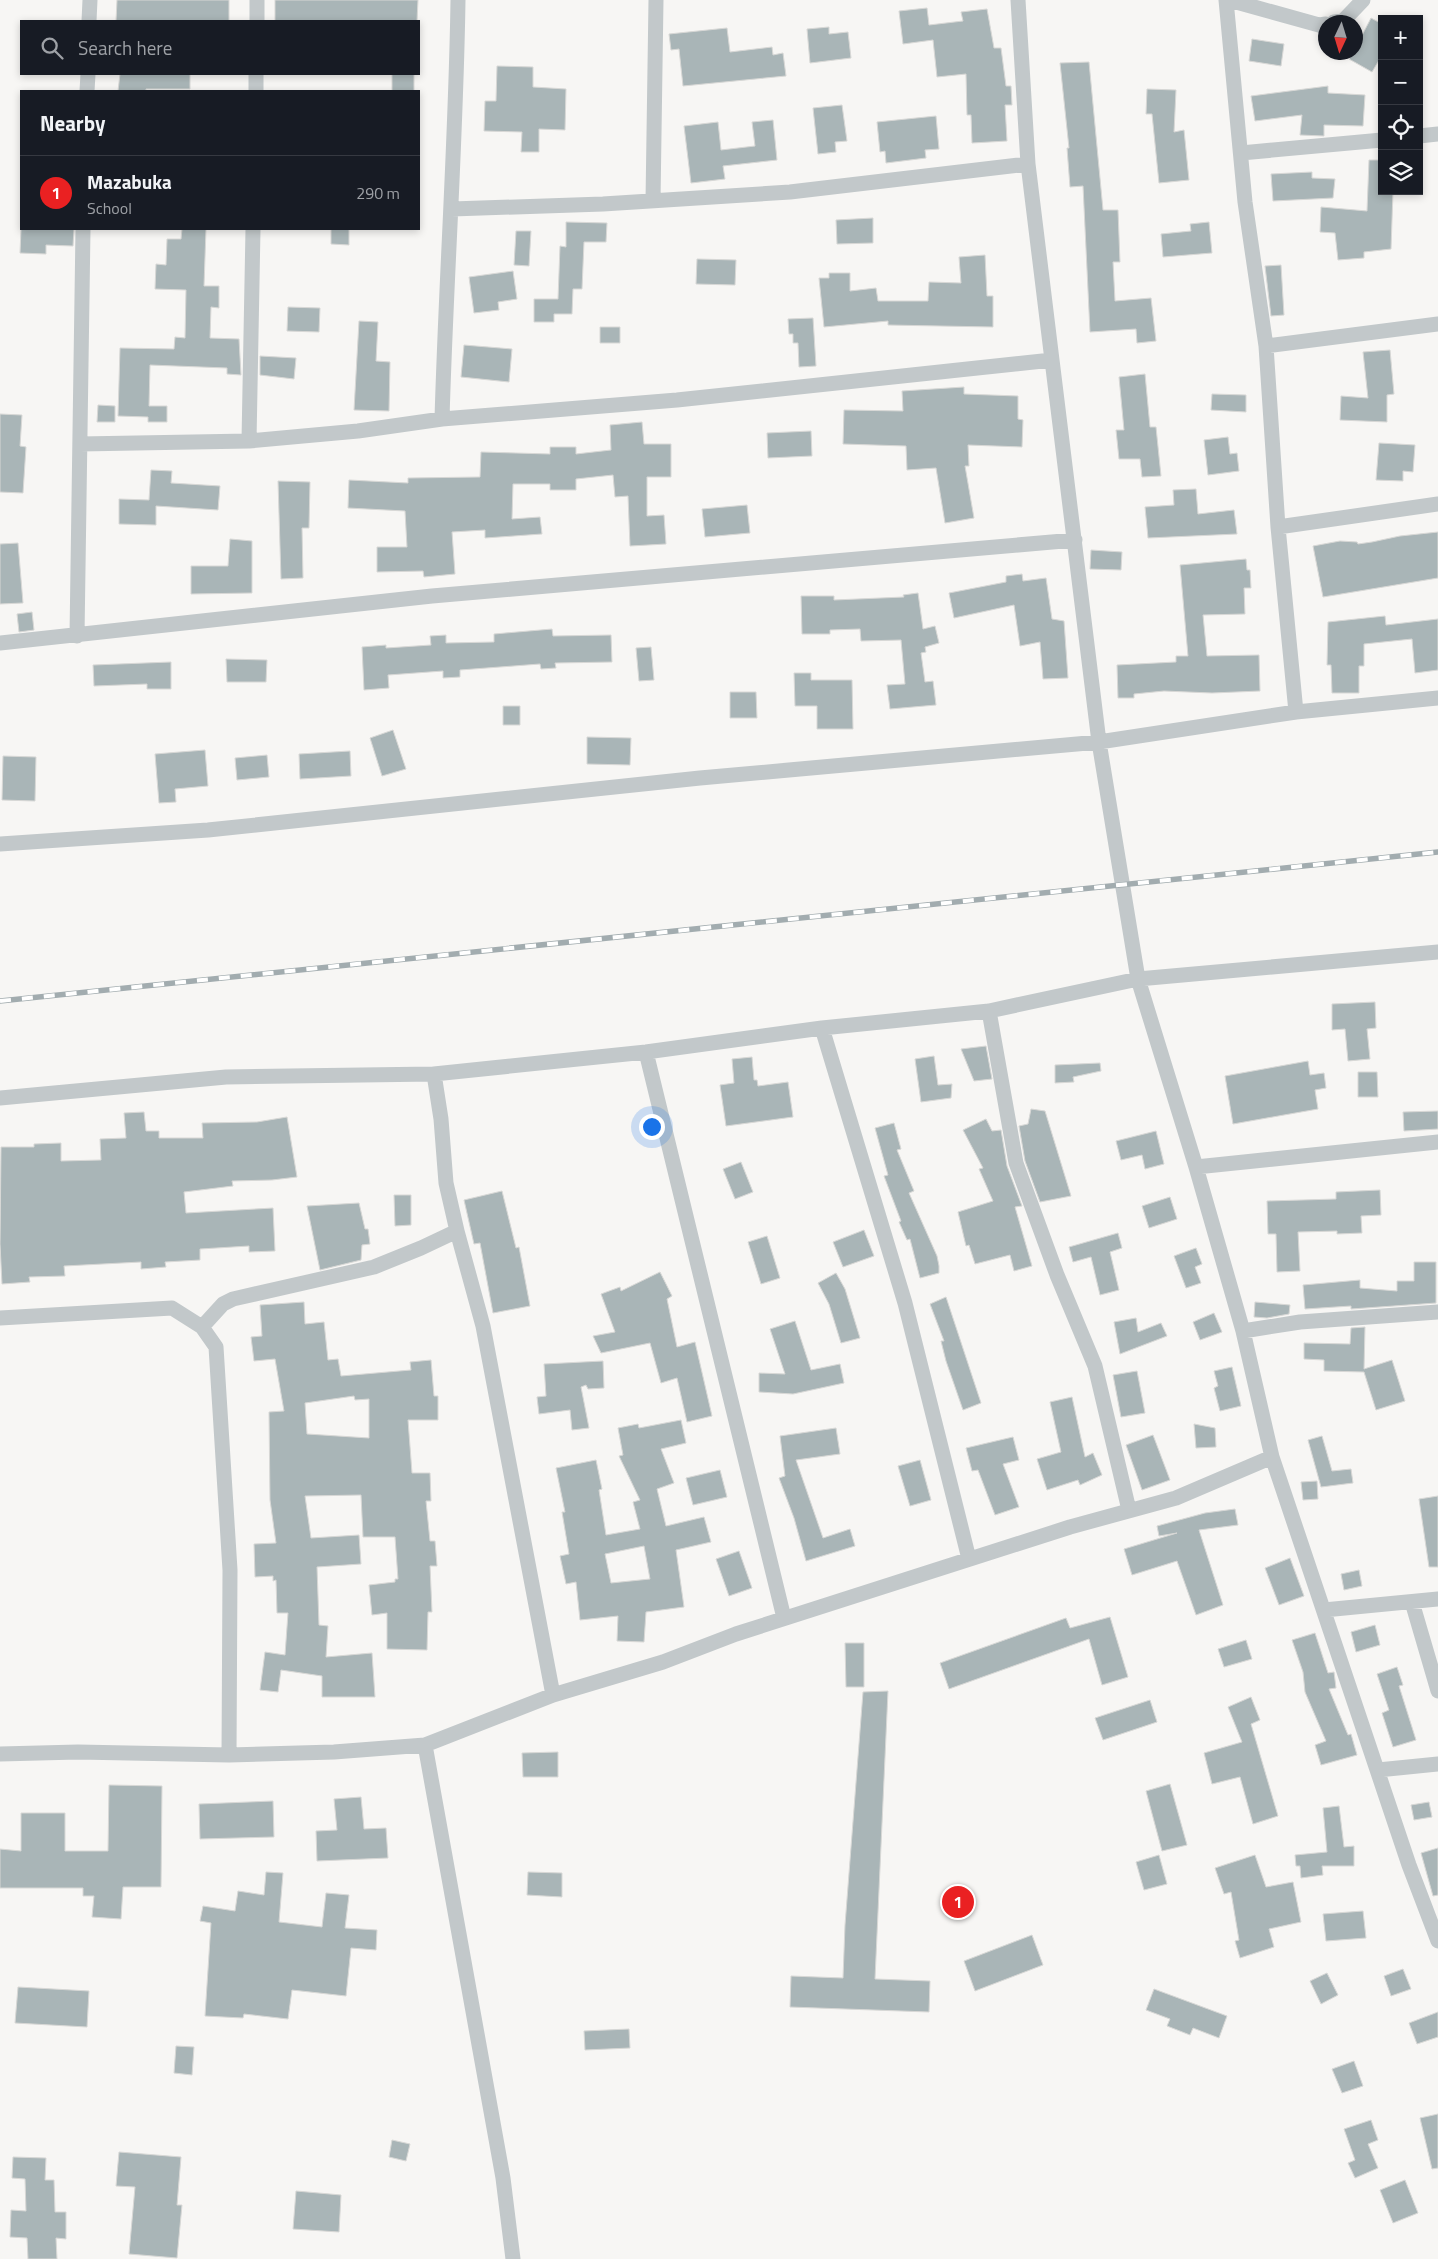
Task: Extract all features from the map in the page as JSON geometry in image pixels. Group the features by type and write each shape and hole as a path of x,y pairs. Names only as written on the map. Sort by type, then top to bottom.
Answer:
{"street":[{"path":"89,20 90,0"},
{"path":"257,0 257,20"},
{"path":"442,419 445,310 452,209 458,0"},
{"path":"653,201 656,0"},
{"path":"1018,0 1028,164 1052,360 1099,742 1138,979 1196,1167 1243,1332 1272,1457 1409,1865 1438,1940"},
{"path":"1296,712 1278,527 1266,346 1245,202 1228,0 1318,25"},
{"path":"1349,15 1363,0"},
{"path":"87,90 88,75"},
{"path":"256,75 256,90"},
{"path":"1423,136 1438,134"},
{"path":"1241,153 1378,140"},
{"path":"452,209 653,201 790,192 1028,164"},
{"path":"77,636 82,230"},
{"path":"249,441 253,230"},
{"path":"1266,346 1438,324"},
{"path":"80,444 249,441 358,432 442,419 677,400 1052,360"},
{"path":"1278,527 1438,504"},
{"path":"0,643 432,596 1075,540"},
{"path":"0,844 208,830 700,778 1099,742 1296,712 1438,698"},
{"path":"0,1098 226,1077 434,1074 646,1052 822,1028 989,1010 1138,979 1438,952"},
{"path":"989,1010 1016,1163 1057,1275 1095,1366 1129,1510"},
{"path":"822,1028 905,1303 969,1559"},
{"path":"646,1052 784,1618"},
{"path":"434,1074 441,1119 446,1183 483,1326 553,1695"},
{"path":"1196,1167 1438,1142"},
{"path":"202,1327 223,1304 234,1299 374,1267 422,1248 457,1230"},
{"path":"0,1318 172,1308 202,1327 216,1347 230,1570 229,1755"},
{"path":"1243,1332 1300,1322 1438,1312"},
{"path":"0,1754 78,1752 229,1755 334,1752 425,1745 553,1695 663,1662 784,1618 1129,1510 1176,1498 1272,1457"},
{"path":"1324,1610 1438,1599"},
{"path":"1412,1602 1438,1691"},
{"path":"425,1745 503,2178 513,2259"},
{"path":"1378,1770 1438,1764"}],"building":[{"path":"117,0 229,0 229,20 116,20"},
{"path":"275,0 418,0 417,20 275,20"},
{"path":"927,8 929,25 963,21 961,12 987,9 994,48 1001,48 1006,86 1011,86 1012,105 1005,105 1007,141 972,143 971,115 967,115 966,74 937,77 933,40 903,44 899,11"},
{"path":"1371,18 1378,22 1378,62 1372,72 1351,60 1363,60 1363,33"},
{"path":"829,27 829,34 848,32 851,58 810,63 807,29"},
{"path":"727,28 730,52 772,47 773,55 783,53 786,76 683,86 679,49 671,50 669,34"},
{"path":"1252,39 1284,44 1281,66 1249,61"},
{"path":"1089,62 1103,210 1118,210 1120,262 1113,262 1115,301 1151,298 1156,341 1137,343 1136,329 1090,332 1083,186 1070,187 1067,148 1069,148 1060,63"},
{"path":"497,66 533,67 533,87 566,89 565,130 539,129 539,152 521,152 522,132 484,131 485,101 496,101"},
{"path":"120,75 190,75 190,89 118,90"},
{"path":"392,75 414,75 414,90 392,90"},
{"path":"1328,86 1328,93 1365,95 1363,126 1324,125 1324,136 1300,135 1302,115 1255,121 1251,96"},
{"path":"1147,89 1176,90 1174,132 1184,130 1189,180 1159,183 1152,114 1146,114"},
{"path":"842,105 847,141 835,142 836,152 818,154 813,108"},
{"path":"936,116 939,149 925,150 926,158 886,163 885,151 880,152 877,122"},
{"path":"773,120 777,160 723,166 725,179 691,183 684,126 718,122 721,150 755,146 752,122"},
{"path":"1369,160 1378,160 1378,195 1393,195 1391,249 1364,252 1364,258 1338,260 1335,233 1320,232 1321,207 1367,211"},
{"path":"1312,172 1312,178 1335,179 1333,198 1273,201 1271,174"},
{"path":"873,218 873,243 837,244 836,220"},
{"path":"566,222 607,223 606,242 584,242 582,289 573,289 572,314 554,314 554,322 534,322 534,299 558,299 560,246 566,247"},
{"path":"1209,222 1212,253 1163,257 1161,234 1191,231 1190,224"},
{"path":"21,230 74,230 73,246 46,245 46,254 20,253"},
{"path":"182,230 206,230 204,286 219,286 219,308 211,307 210,338 239,339 241,375 227,374 227,368 150,365 149,406 167,406 167,422 148,422 148,417 118,416 120,348 174,349 175,337 185,338 186,290 155,289 156,264 166,265 167,239 181,239"},
{"path":"331,230 349,230 349,245 331,244"},
{"path":"516,231 531,231 529,266 514,265"},
{"path":"985,255 987,296 993,296 993,327 888,325 888,321 824,327 819,278 829,278 829,273 850,273 850,291 876,288 878,301 928,301 929,282 961,283 959,257"},
{"path":"697,259 736,260 735,285 696,284"},
{"path":"1281,265 1284,315 1271,316 1265,266"},
{"path":"513,271 517,299 498,302 499,310 474,313 469,277"},
{"path":"288,307 320,308 319,332 287,331"},
{"path":"813,318 816,366 799,367 798,343 793,343 793,334 789,334 788,319"},
{"path":"359,321 378,322 376,361 390,362 389,411 354,410"},
{"path":"600,327 620,327 620,343 600,343"},
{"path":"464,345 512,349 509,382 461,377"},
{"path":"1390,350 1394,394 1387,395 1387,422 1340,420 1341,396 1368,398 1363,352"},
{"path":"260,356 296,358 294,379 260,375"},
{"path":"1145,374 1150,427 1156,427 1161,476 1142,477 1140,459 1119,459 1116,430 1124,430 1119,377"},
{"path":"964,387 964,394 1018,396 1018,419 1023,420 1022,447 968,445 969,466 965,466 974,518 945,523 936,468 907,470 906,446 843,444 844,410 903,411 902,391"},
{"path":"1212,394 1246,395 1246,412 1211,410"},
{"path":"98,405 115,406 115,422 97,422"},
{"path":"0,414 22,415 20,446 26,447 23,493 0,492"},
{"path":"642,422 644,444 671,444 671,477 647,477 647,516 664,515 666,544 630,546 628,496 615,497 613,475 576,479 576,490 550,490 550,484 513,484 512,519 540,517 542,534 485,538 485,530 452,532 455,574 424,577 423,571 377,572 377,547 407,547 405,511 348,508 349,480 408,483 408,478 480,477 481,452 550,454 550,447 576,447 576,454 611,450 610,425"},
{"path":"811,431 812,456 768,458 767,433"},
{"path":"1228,437 1230,454 1237,453 1239,471 1208,475 1204,440"},
{"path":"1379,443 1415,445 1413,472 1403,471 1403,481 1376,480"},
{"path":"151,470 172,471 171,483 220,486 218,510 156,506 156,525 119,524 119,499 149,500"},
{"path":"278,481 310,482 309,528 302,528 303,578 281,579"},
{"path":"1196,489 1198,514 1234,510 1237,534 1148,538 1145,507 1174,505 1173,490"},
{"path":"747,505 750,533 705,537 702,509"},
{"path":"1438,532 1438,578 1323,597 1313,546 1340,541 1357,542 1358,544 1400,536"},
{"path":"230,539 252,541 252,593 191,594 191,566 228,566"},
{"path":"18,543 23,603 0,604 0,544"},
{"path":"1091,550 1122,552 1121,570 1090,569"},
{"path":"1246,559 1247,570 1250,570 1251,588 1244,588 1245,614 1203,615 1207,656 1259,655 1260,691 1212,693 1164,691 1134,694 1134,698 1118,698 1117,665 1176,662 1176,656 1188,656 1180,565"},
{"path":"1022,574 1023,581 1046,578 1052,619 1064,621 1068,678 1043,679 1040,642 1020,646 1014,605 954,618 949,593 1006,582 1006,576"},
{"path":"918,593 923,629 935,626 939,643 925,647 926,652 921,653 925,682 933,681 936,705 890,709 887,685 905,684 901,640 861,641 860,629 830,630 830,634 802,634 801,596 834,596 834,600 904,597 903,595"},
{"path":"32,612 34,630 19,632 17,614"},
{"path":"1385,616 1386,625 1438,619 1438,670 1415,673 1412,639 1364,644 1364,666 1359,666 1359,693 1332,693 1331,665 1327,665 1328,622"},
{"path":"552,629 553,636 611,635 612,662 555,663 556,668 541,669 540,664 460,670 460,677 443,678 443,671 388,675 389,688 364,690 362,647 386,645 386,648 431,645 430,636 446,635 446,643 494,642 494,634"},
{"path":"651,647 654,680 639,681 636,648"},
{"path":"226,659 267,660 266,682 227,682"},
{"path":"171,662 171,689 147,689 147,684 94,686 93,665"},
{"path":"794,673 811,673 811,680 852,680 853,729 817,729 817,706 795,706"},
{"path":"730,692 756,692 757,718 730,718"},
{"path":"503,706 520,706 520,725 503,725"},
{"path":"393,730 406,769 382,776 370,738"},
{"path":"587,737 631,738 630,765 587,764"},
{"path":"205,750 208,786 175,789 176,802 159,803 155,754"},
{"path":"350,751 351,776 300,779 299,754"},
{"path":"267,755 269,777 237,780 235,758"},
{"path":"3,756 36,757 35,801 2,800"},
{"path":"1375,1002 1376,1028 1367,1029 1370,1059 1348,1061 1345,1029 1332,1030 1332,1004"},
{"path":"986,1046 992,1079 974,1081 961,1049"},
{"path":"934,1056 938,1085 952,1084 951,1098 921,1102 915,1059"},
{"path":"752,1057 754,1080 757,1080 758,1086 788,1082 793,1117 726,1126 720,1085 734,1083 732,1059"},
{"path":"1308,1061 1310,1075 1324,1073 1326,1088 1315,1090 1318,1109 1233,1124 1225,1076"},
{"path":"1100,1063 1101,1071 1073,1077 1074,1082 1055,1083 1055,1065"},
{"path":"1358,1072 1377,1072 1378,1097 1358,1097"},
{"path":"1031,1109 1045,1111 1071,1196 1040,1202 1025,1161 1019,1126 1028,1124"},
{"path":"1438,1111 1438,1129 1404,1131 1403,1112"},
{"path":"144,1112 146,1131 159,1131 159,1138 203,1138 202,1123 257,1122 287,1117 297,1177 232,1181 233,1186 184,1192 186,1213 273,1208 275,1251 249,1252 249,1246 200,1249 200,1260 165,1262 166,1267 141,1269 141,1262 64,1266 65,1276 29,1277 30,1282 2,1284 0,1244 1,1147 34,1147 34,1144 61,1143 61,1161 101,1160 100,1139 126,1138 124,1113"},
{"path":"986,1119 992,1131 1001,1130 1007,1166 1022,1206 1015,1207 1032,1266 1014,1271 1010,1255 975,1264 969,1245 966,1246 958,1212 993,1201 979,1169 983,1168 963,1130"},
{"path":"894,1123 901,1149 897,1150 914,1191 909,1193 937,1256 939,1266 939,1273 920,1278 910,1239 907,1240 899,1222 901,1221 884,1176 888,1175 875,1128"},
{"path":"1156,1131 1164,1164 1145,1169 1142,1155 1121,1160 1116,1141"},
{"path":"741,1162 753,1192 735,1199 723,1169"},
{"path":"1380,1190 1381,1215 1361,1216 1362,1233 1337,1234 1337,1231 1298,1232 1300,1271 1277,1272 1276,1234 1268,1234 1267,1201 1336,1199 1336,1192"},
{"path":"502,1191 516,1248 519,1247 530,1306 493,1313 480,1243 474,1244 464,1200"},
{"path":"394,1195 411,1195 411,1225 395,1226"},
{"path":"1170,1197 1177,1219 1149,1228 1142,1206"},
{"path":"359,1203 365,1229 368,1229 370,1244 362,1245 361,1260 320,1270 307,1206"},
{"path":"864,1230 874,1256 843,1267 833,1242"},
{"path":"1118,1233 1122,1248 1110,1252 1119,1290 1100,1295 1091,1257 1073,1262 1069,1247"},
{"path":"767,1236 780,1278 761,1284 748,1242"},
{"path":"1196,1248 1202,1264 1195,1267 1201,1283 1186,1288 1174,1256"},
{"path":"1414,1262 1436,1262 1436,1303 1351,1309 1351,1306 1305,1309 1303,1285 1360,1280 1360,1288 1397,1291 1397,1281 1414,1281"},
{"path":"660,1272 672,1296 667,1299 677,1347 695,1342 712,1416 687,1422 677,1378 661,1383 650,1343 601,1353 593,1336 615,1332 601,1294 620,1287 621,1291"},
{"path":"836,1273 845,1289 860,1338 841,1343 829,1304 818,1283"},
{"path":"946,1297 981,1403 963,1410 946,1361 941,1341 944,1341 930,1304"},
{"path":"304,1302 305,1324 324,1322 328,1360 338,1359 341,1376 411,1370 410,1362 431,1360 434,1396 438,1396 438,1420 408,1420 412,1473 430,1473 431,1501 426,1501 430,1541 435,1541 437,1566 430,1566 432,1612 428,1612 427,1650 387,1649 387,1613 372,1615 369,1585 395,1582 395,1579 398,1579 395,1537 363,1537 361,1495 305,1496 311,1538 359,1535 361,1564 317,1567 319,1625 328,1626 326,1657 372,1653 375,1697 322,1697 322,1676 281,1670 278,1692 260,1690 265,1652 285,1655 288,1613 277,1613 276,1580 273,1581 273,1576 255,1577 254,1544 276,1543 270,1500 269,1412 284,1411 275,1359 254,1361 251,1337 262,1336 260,1305","holes":["354,1396 355,1400 369,1399 369,1438 307,1434 305,1403"]},
{"path":"1255,1302 1290,1305 1289,1314 1267,1318 1254,1317"},
{"path":"1214,1313 1222,1332 1200,1340 1193,1322"},
{"path":"1136,1318 1138,1332 1161,1323 1167,1336 1120,1354 1114,1322"},
{"path":"795,1321 811,1370 840,1364 844,1383 793,1394 759,1392 759,1373 785,1374 770,1329"},
{"path":"1365,1327 1364,1369 1392,1360 1405,1401 1376,1410 1364,1372 1324,1371 1324,1360 1304,1359 1304,1343 1350,1344 1351,1328"},
{"path":"603,1361 604,1388 588,1389 586,1385 581,1387 589,1428 572,1430 570,1410 539,1414 537,1397 546,1396 544,1364"},
{"path":"1232,1367 1241,1406 1220,1411 1214,1388 1218,1386 1214,1371"},
{"path":"1137,1371 1145,1413 1121,1417 1113,1375"},
{"path":"1072,1397 1085,1457 1093,1453 1102,1475 1080,1485 1078,1480 1047,1490 1037,1459 1061,1452 1050,1402"},
{"path":"681,1420 686,1443 661,1449 674,1483 657,1489 666,1526 704,1517 711,1542 676,1550 684,1607 646,1612 644,1642 617,1641 618,1616 580,1620 576,1582 566,1584 560,1556 569,1554 562,1512 565,1512 556,1468 596,1460 602,1489 599,1490 606,1535 640,1529 633,1502 640,1500 619,1456 623,1455 618,1428 638,1424 639,1428","holes":["644,1546 650,1579 611,1583 605,1554"]},
{"path":"1194,1424 1215,1428 1216,1447 1196,1448"},
{"path":"836,1428 840,1454 796,1460 823,1538 850,1529 855,1546 806,1561 794,1518 779,1478 785,1476 780,1436"},
{"path":"1153,1435 1170,1480 1142,1490 1126,1445"},
{"path":"1322,1436 1332,1471 1351,1469 1353,1483 1321,1487 1308,1440"},
{"path":"1013,1437 1019,1460 1003,1464 1019,1507 995,1515 978,1470 972,1471 966,1448"},
{"path":"920,1460 931,1500 910,1506 898,1466"},
{"path":"720,1470 727,1497 693,1505 686,1478"},
{"path":"1317,1481 1318,1499 1303,1500 1301,1482"},
{"path":"1438,1496 1438,1567 1429,1567 1419,1499"},
{"path":"1235,1509 1238,1525 1199,1530 1223,1605 1196,1615 1177,1561 1132,1575 1124,1549 1177,1533 1159,1536 1157,1526 1205,1513"},
{"path":"739,1551 752,1588 729,1596 716,1559"},
{"path":"1290,1558 1304,1596 1279,1605 1265,1568"},
{"path":"1359,1570 1362,1586 1344,1590 1341,1574"},
{"path":"1110,1617 1128,1677 1102,1685 1089,1639 949,1689 940,1663 1066,1618 1070,1628"},
{"path":"1375,1625 1380,1645 1356,1652 1351,1632"},
{"path":"1315,1633 1328,1673 1334,1672 1336,1688 1329,1689 1348,1735 1351,1734 1357,1755 1321,1765 1315,1745 1326,1741 1305,1692 1303,1672 1292,1640"},
{"path":"1246,1640 1252,1659 1224,1667 1218,1649"},
{"path":"845,1643 864,1643 864,1687 846,1687"},
{"path":"1397,1667 1403,1685 1399,1686 1416,1740 1393,1747 1382,1713 1389,1710 1377,1674"},
{"path":"888,1691 875,1979 930,1981 929,2012 790,2007 791,1976 843,1978 845,1925 863,1692"},
{"path":"1251,1697 1260,1720 1251,1724 1278,1816 1253,1824 1240,1777 1212,1784 1204,1753 1242,1742 1228,1707"},
{"path":"1150,1700 1157,1722 1103,1740 1095,1718"},
{"path":"558,1752 558,1777 523,1777 522,1753"},
{"path":"1170,1784 1187,1845 1162,1851 1146,1791"},
{"path":"109,1785 162,1786 161,1887 123,1887 121,1919 92,1917 94,1896 83,1896 83,1888 0,1888 0,1849 21,1851 21,1813 65,1813 65,1851 108,1851"},
{"path":"361,1797 364,1829 386,1828 388,1858 317,1861 316,1831 337,1830 334,1799"},
{"path":"273,1801 274,1837 200,1839 199,1804"},
{"path":"1429,1802 1432,1817 1414,1820 1411,1805"},
{"path":"1339,1806 1344,1847 1354,1846 1354,1866 1322,1866 1323,1875 1301,1878 1300,1866 1296,1866 1295,1855 1327,1852 1323,1808"},
{"path":"1438,1848 1438,1895 1433,1896 1421,1853"},
{"path":"1159,1855 1167,1884 1144,1890 1136,1862"},
{"path":"1255,1855 1266,1887 1293,1882 1301,1922 1269,1929 1274,1947 1240,1958 1235,1941 1239,1940 1231,1892 1224,1894 1215,1868"},
{"path":"266,1872 283,1873 279,1922 322,1927 326,1893 349,1895 345,1928 377,1930 376,1950 351,1948 346,1996 292,1990 288,2019 244,2014 243,2018 205,2016 211,1923 200,1921 203,1906 235,1911 238,1891 264,1895"},
{"path":"528,1872 562,1873 562,1897 527,1895"},
{"path":"1363,1911 1366,1938 1326,1941 1323,1914"},
{"path":"1032,1935 1043,1965 975,1991 964,1961"},
{"path":"1403,1969 1411,1989 1391,1996 1384,1976"},
{"path":"1327,1973 1338,1995 1321,2004 1310,1981"},
{"path":"18,1987 89,1991 87,2027 15,2023"},
{"path":"1154,1989 1227,2016 1219,2038 1193,2028 1190,2035 1167,2026 1170,2019 1146,2010"},
{"path":"1438,2012 1438,2037 1417,2044 1409,2023"},
{"path":"629,2029 630,2048 585,2050 584,2031"},
{"path":"176,2046 194,2047 192,2075 174,2073"},
{"path":"1354,2061 1363,2086 1342,2093 1332,2069"},
{"path":"1438,2114 1438,2168 1432,2169 1420,2118"},
{"path":"1371,2120 1378,2140 1368,2144 1378,2168 1355,2178 1348,2163 1355,2160 1344,2129"},
{"path":"392,2140 410,2144 406,2161 389,2157"},
{"path":"119,2152 181,2157 177,2205 182,2205 177,2258 129,2254 135,2187 116,2186"},
{"path":"13,2157 46,2158 45,2180 54,2180 55,2212 66,2212 66,2239 56,2238 57,2259 28,2259 27,2238 10,2237 11,2210 26,2211 25,2179 12,2178"},
{"path":"1405,2180 1418,2213 1393,2223 1380,2190"},
{"path":"296,2191 341,2195 339,2232 293,2229"}],"railway":[{"path":"0,1001 1438,852"}],"place":[{"name":"Mazabuka","path":"958,1902"}]}
